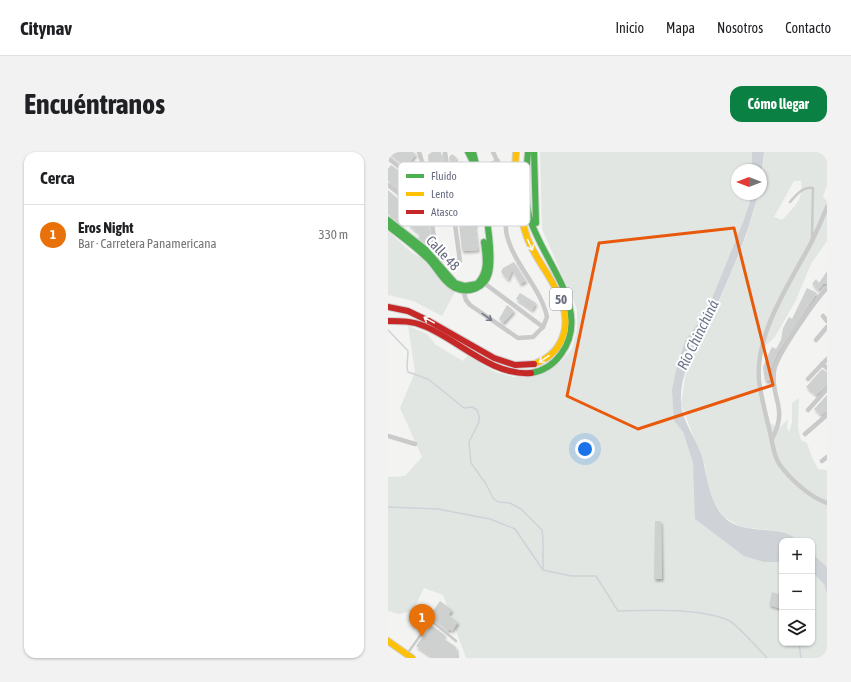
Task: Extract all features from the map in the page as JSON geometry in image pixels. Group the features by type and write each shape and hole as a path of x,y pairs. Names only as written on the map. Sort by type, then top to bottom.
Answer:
{"main road":[{"path":"468,152 473,162"},
{"path":"473,152 477,162"},
{"path":"512,152 514,162"},
{"name":"50","path":"388,321 406,320 429,328 506,369 532,373 546,368 562,355 568,342 573,318 569,302 538,239 531,153"},
{"name":"Calle 48","path":"388,220 420,245 458,285 472,286 484,281"},
{"name":"Calle 48","path":"388,226 435,261 449,284 463,290 475,290 484,281"},
{"path":"482,226 486,266 484,281"},
{"path":"484,281 490,270 490,254 486,226"},
{"name":"50","path":"388,307 400,308 418,314 489,356 510,365 526,366 534,365 543,361 555,351 564,332 565,324 563,304 530,246 524,226"},
{"path":"388,641 408,657"},
{"path":"388,646 408,657"}],"street":[{"path":"419,152 422,162"},
{"path":"445,152 446,162"},
{"path":"493,152 498,161 495,162"},
{"path":"388,158 398,166"},
{"path":"388,185 398,193"},
{"path":"827,207 812,241 781,298 763,342 759,365 759,380 772,439 772,447 780,465 793,480 820,500 827,503"},
{"path":"432,226 435,261 460,261 455,226"},
{"path":"463,290 466,300 470,305 518,338 533,338 543,327 547,317 540,296 528,279 507,235 506,226"},
{"path":"484,281 543,327"},
{"path":"772,439 780,419 779,402 774,379 777,361 827,288"},
{"path":"823,316 827,320"},
{"path":"816,340 827,327"},
{"path":"808,379 827,359"},
{"path":"822,364 827,368"},
{"path":"808,410 827,389"},
{"path":"806,434 827,415"},
{"path":"388,436 415,444"},
{"path":"822,461 827,457"}],"lane":[{"path":"790,202 798,193 808,188 813,188 812,241"},
{"path":"408,657 430,622 434,623 456,640"}],"highlighted area":[{"path":"734,228 773,385 638,429 567,396 599,243"}],"shaded area":[{"path":"540,152 752,152 752,164 731,164 731,200 750,200 750,202 706,313 686,341 674,421 683,432 693,463 695,489 764,562 779,562 779,646 815,646 815,575 824,584 827,594 827,658 466,658 443,595 424,588 413,611 399,614 388,611 388,477 405,476 422,457 400,408 415,372 408,326 427,334 436,345 463,361 467,356 495,372 514,377 526,377 559,363 572,349 577,329 577,309 542,229"},
{"path":"764,152 827,152 827,185 823,197 827,201 827,241 811,264 796,300 775,337 760,351 757,373 758,388 766,421 779,428 788,419 787,428 789,432 792,423 792,403 799,398 798,428 801,440 807,443 818,469 827,470 827,567 815,556 815,538 796,538 777,531 741,527 724,517 710,497 705,466 681,404 688,359 711,320 745,239 757,200 767,200 767,164 763,164","holes":["794,181 801,181 801,193 794,207 782,220 774,217"]},
{"path":"388,231 412,253 422,258 443,284 455,292 442,316 413,301 388,295"}],"water":[{"path":"752,152 764,152 763,164 752,164"},
{"name":"Río Chinchiná","path":"750,200 757,200 746,234 712,317 688,364 681,389 681,403 684,417 700,450 711,495 714,503 723,516 731,523 740,527 782,532 795,538 779,538 779,562 764,562 744,556 695,519 693,463 683,432 674,421 672,390 677,366 685,341 706,313"},
{"path":"815,556 827,567 827,594 824,584 815,575"}],"building":[{"path":"388,152 413,152 416,154 410,162 401,162"},
{"path":"432,152 441,152 442,162 429,162 428,155"},
{"path":"452,154 456,157 455,162 450,162 449,157"},
{"path":"391,165 398,170 398,189 388,181 388,169"},
{"path":"388,190 398,199 398,222 388,214"},
{"path":"410,226 428,226 430,240 426,244 418,238 420,236"},
{"path":"459,226 475,226 478,250 462,251"},
{"path":"514,262 526,281 520,284 512,270 508,280 501,272 503,268"},
{"path":"827,271 827,284 823,284 818,290 812,284 816,279 819,283"},
{"path":"807,288 817,293 778,352 770,370 770,381 765,381 763,367 768,355 772,347 776,349 781,340 783,328 789,317 792,319"},
{"path":"520,293 536,303 532,310 516,299"},
{"path":"507,305 514,311 503,323 499,319"},
{"path":"822,369 827,372 827,385 816,395 806,387"},
{"path":"827,395 827,411 821,415 814,409"},
{"path":"655,521 661,521 662,579 654,579"},
{"path":"772,592 779,594 779,608 769,605"},
{"path":"440,601 452,610 448,615 458,622 452,631 450,629 448,631 430,615"},
{"path":"431,625 445,635 443,638 456,647 457,658 433,658 416,646"}],"waterway":[{"path":"388,330 408,351 408,372 428,379 464,408 472,407 477,410 479,422 469,442 471,463 486,484 493,498 498,502 510,503 521,509 542,530 543,570"},
{"path":"388,507 438,509 490,519 515,529 543,570 571,576 596,576 618,611 674,611 703,613 717,616 732,622 767,658"},
{"path":"799,646 801,658"}],"traffic: fast":[{"path":"468,152 473,162"},
{"path":"473,152 475,162"},
{"path":"527,162 528,152"},
{"path":"534,152 536,223"},
{"path":"530,219 536,235 554,269 569,303 571,321 569,338 561,354 548,366 540,371 531,373"},
{"path":"388,220 425,249 455,283 465,286 477,284 481,279 486,264 484,242"},
{"path":"388,226 423,255 444,279 460,290 471,290 476,288 484,283 487,278 490,262 487,226"}],"traffic: slow":[{"path":"516,152 516,162"},
{"path":"524,226 532,249 555,287 565,313 565,327 559,345 550,355 534,364"},
{"path":"388,641 412,658"}],"traffic: jam":[{"path":"388,307 408,311 429,321 494,358 515,365 534,364"},
{"path":"388,321 420,324 502,369 531,373"}],"place":[{"name":"Eros Night","path":"422,637"}]}
